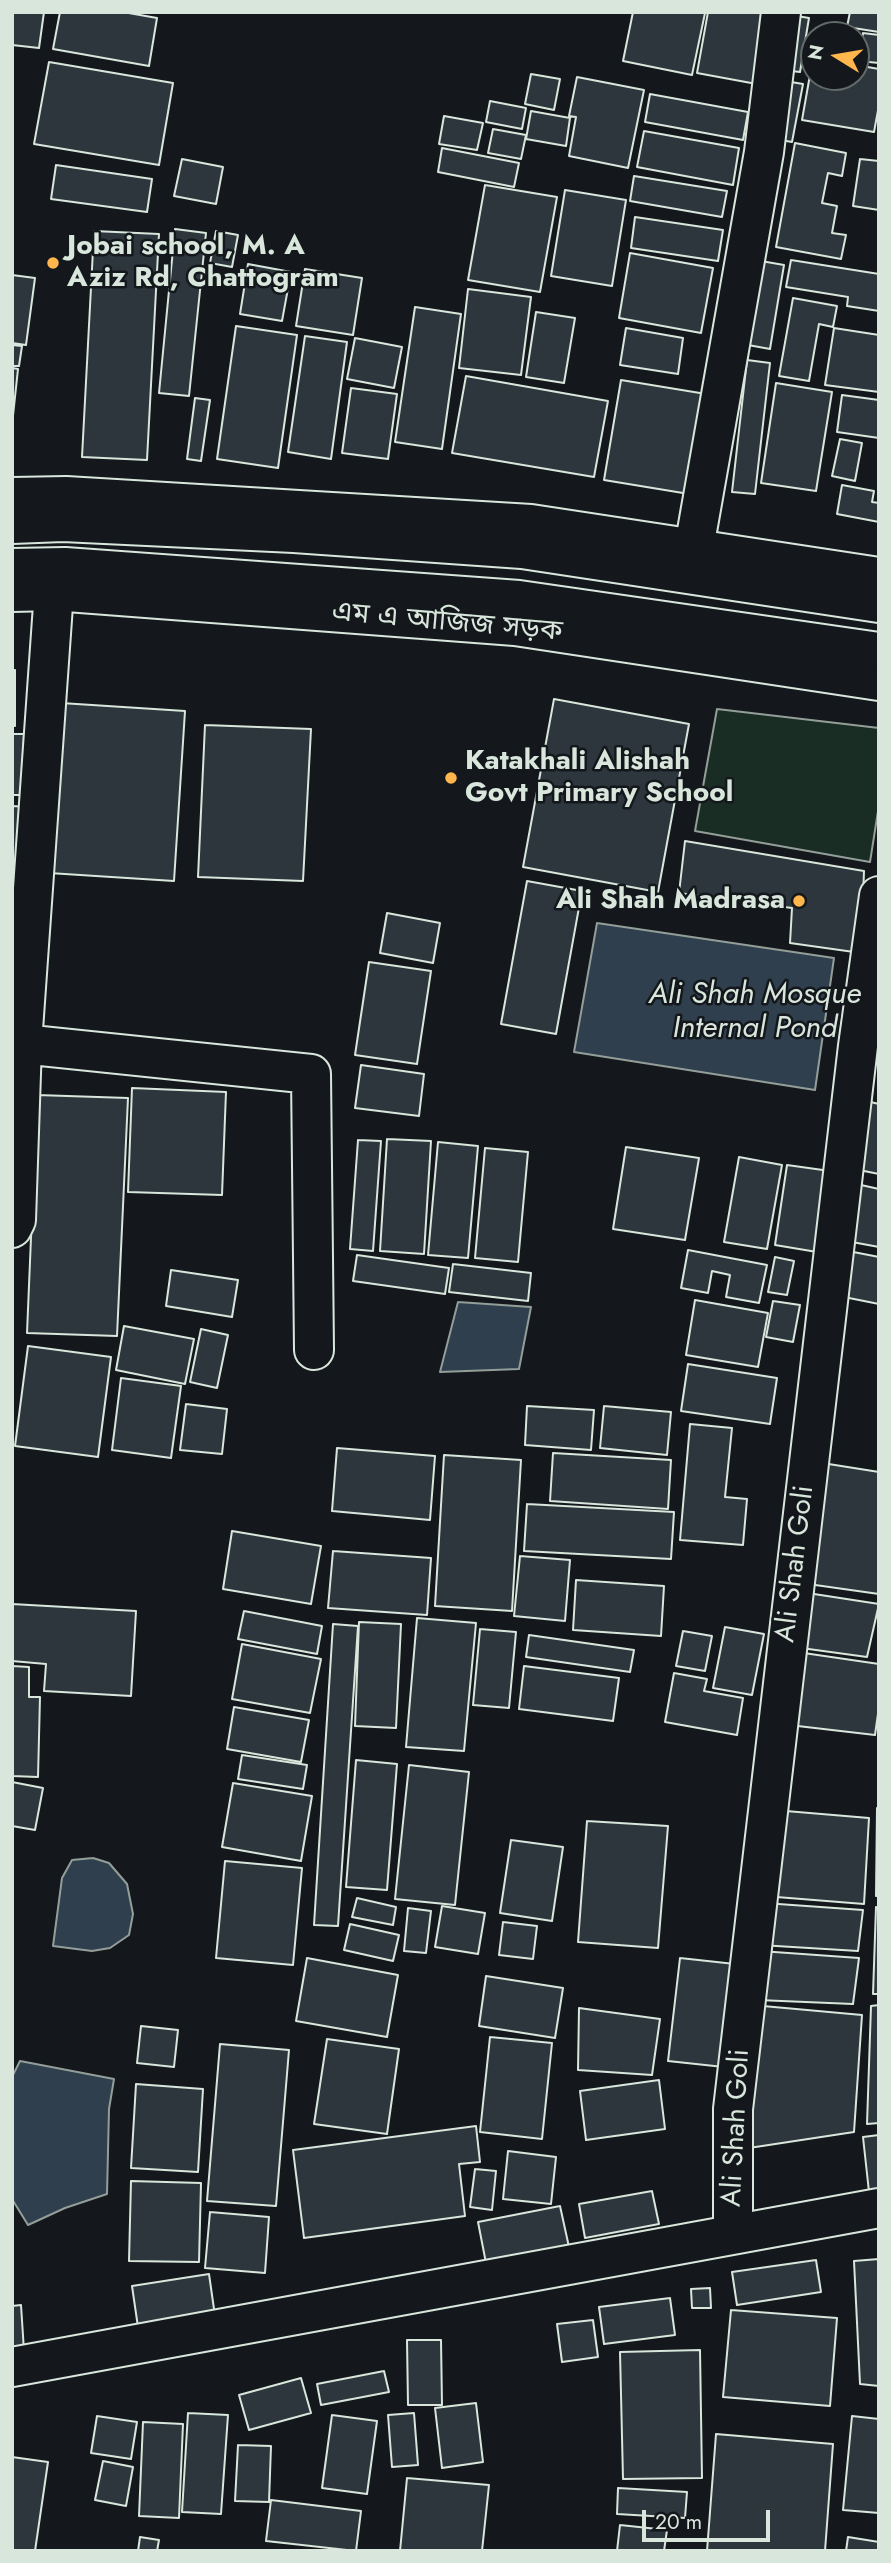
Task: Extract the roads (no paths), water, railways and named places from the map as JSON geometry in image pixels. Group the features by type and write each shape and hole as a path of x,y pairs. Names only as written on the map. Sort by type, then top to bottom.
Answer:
{"main road":[{"path":"694,548 764,152 781,12"},
{"path":"12,497 66,496 531,524 879,577"},
{"path":"12,524 63,522 281,532 522,549 879,603"},
{"path":"12,568 65,567 519,600 879,652"},
{"path":"12,1228 16,1220 22,1044 54,591"},
{"name":"এম এ আজিজ সড়ক","path":"12,592 54,591 515,626 879,681"},
{"name":"Ali Shah Goli","path":"733,2234 733,2109 853,1087 879,896"},
{"path":"22,1044 311,1074 314,1350"},
{"path":"12,2367 879,2208"}],"water":[{"name":"Ali Shah Mosque Internal Pond","path":"597,923 834,958 815,1090 574,1052"},
{"path":"458,1302 531,1307 519,1369 440,1372"},
{"path":"93,1858 109,1863 127,1884 133,1914 129,1935 110,1948 92,1951 53,1946 62,1878 72,1860"},
{"path":"20,2061 114,2079 109,2109 107,2194 65,2208 28,2225 12,2199 12,2077"}],"place":[{"name":"Jobai school, M. A Aziz Rd, Chattogram","path":"53,263"},
{"name":"Katakhali Alishah Govt Primary School","path":"451,778"},
{"name":"Ali Shah Madrasa","path":"799,901"}]}
